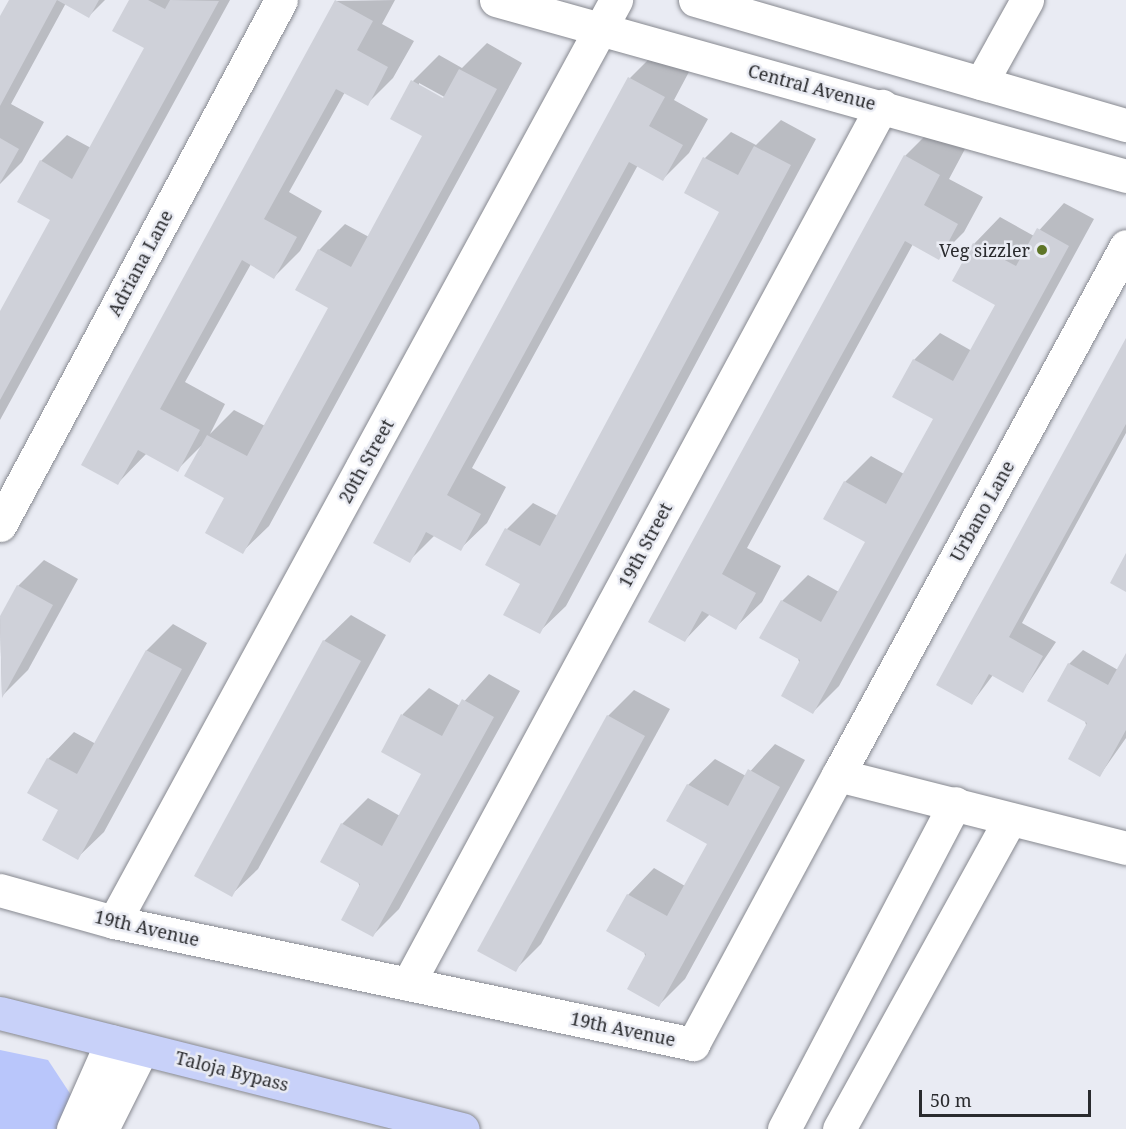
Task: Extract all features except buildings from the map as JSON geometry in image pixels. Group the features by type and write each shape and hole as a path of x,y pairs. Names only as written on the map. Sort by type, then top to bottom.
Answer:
{"main road":[{"name":"Taloja Bypass","path":"0,1012 464,1129"}],"street":[{"name":"Adriana Lane","path":"0,525 281,0"},
{"name":"Central Avenue","path":"496,0 1126,176"},
{"name":"20th Street","path":"114,922 616,0"},
{"path":"695,0 1126,125"},
{"path":"981,83 1027,0"},
{"name":"19th Street","path":"408,984 882,106"},
{"name":"Urbano Lane","path":"838,775 1126,246"},
{"path":"838,775 955,803 1010,819 1123,841"},
{"name":"19th Avenue","path":"0,890 114,922 693,1044 838,775"},
{"path":"784,1129 955,803"},
{"path":"839,1129 1010,819"},
{"path":"73,1129 127,1045"},
{"path":"102,1129 127,1045"}],"shaded area":[{"path":"0,1050 48,1060 73,1098 56,1129 0,1129"}],"place":[{"name":"Veg sizzler","path":"1042,250"}]}
